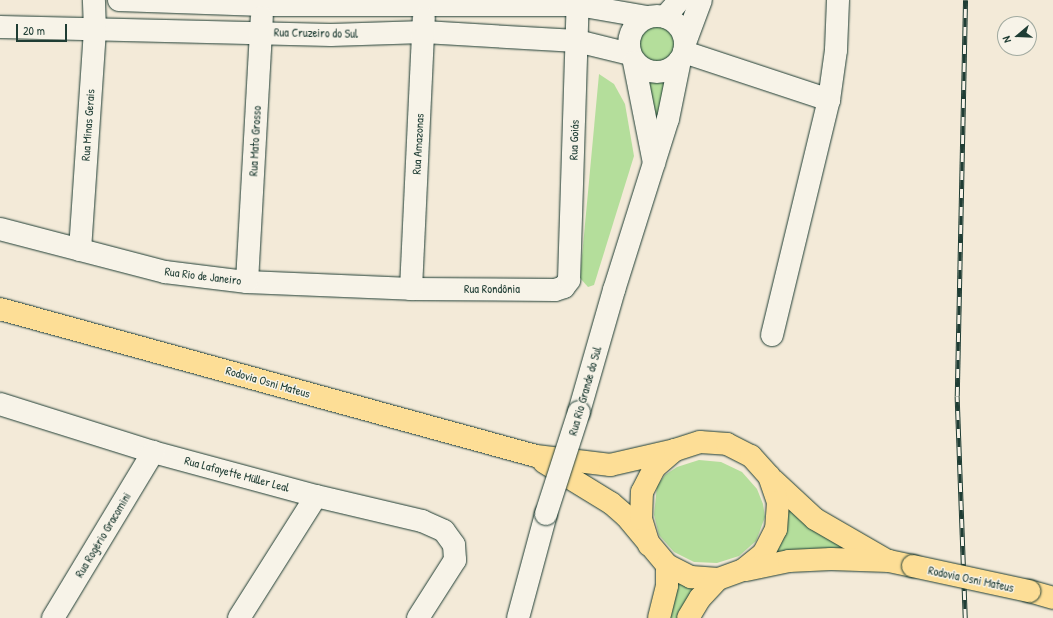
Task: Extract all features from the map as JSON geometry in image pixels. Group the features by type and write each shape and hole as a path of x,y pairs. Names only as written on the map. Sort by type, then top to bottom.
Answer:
{"main road":[{"name":"Rodovia Osni Mateus","path":"0,309 536,456 610,465 675,450"},
{"path":"700,442 727,444 751,456 769,476 778,502 776,528 764,553 743,570 718,579 691,577 667,565 649,545 641,519 642,492 654,468 675,450 700,442"},
{"name":"Rodovia Osni Mateus","path":"536,456 611,503 649,545"},
{"name":"Rodovia Osni Mateus","path":"769,476 815,519 889,561"},
{"name":"Rodovia Osni Mateus","path":"743,570 789,561 889,561 1028,591 1053,598"},
{"path":"659,618 668,585 667,565"},
{"path":"688,618 700,598 718,579"}],"street":[{"name":"Rua Minas Gerais","path":"80,250 95,31 94,0"},
{"path":"119,0 263,3 578,3 656,17 679,27 683,52 674,67 658,73 649,71 632,58 629,36 639,22 656,17 680,0"},
{"name":"Rua Rio Grande do Sul","path":"518,618 546,514 579,412 614,290 675,94 683,52 700,0"},
{"path":"772,335 828,100 836,50 838,0"},
{"name":"Rua Mato Grosso","path":"247,282 260,32 263,3"},
{"name":"Rua Amazonas","path":"411,289 424,32 423,3"},
{"name":"Rua Goiás","path":"569,280 578,3"},
{"name":"Rua Cruzeiro do Sul","path":"0,27 95,31 260,32 331,35 424,32 577,41 632,58"},
{"path":"683,52 828,100"},
{"name":"Rua Rio Grande do Sul","path":"632,58 654,164"},
{"name":"Rua Rio de Janeiro","path":"0,229 166,272 247,282 411,289"},
{"name":"Rua Rondônia","path":"411,289 555,290 564,287 569,280"},
{"name":"Rua Lafayette Müller Leal","path":"0,405 154,452 316,496 422,521 444,531 454,545 455,560 418,618"},
{"name":"Rua Rogério Gracomini","path":"53,618 154,452"},
{"path":"239,618 316,496"}],"green space":[{"path":"653,24 661,24 669,27 675,33 678,45 675,57 669,63 661,66 653,66 645,63 639,57 636,49 636,41 639,33 645,27"},
{"path":"599,74 614,84 625,104 634,156 594,285 588,287 580,278"},
{"path":"675,74 656,141 643,81"},
{"path":"699,460 721,462 742,472 757,489 763,504 765,517 756,541 739,556 717,563 694,562 674,552 659,535 654,515 657,486 665,475 677,467"},
{"path":"788,507 861,551 771,555"},
{"path":"672,577 702,589 682,618 666,618"}],"railway":[{"path":"965,0 957,396 965,618"}]}
